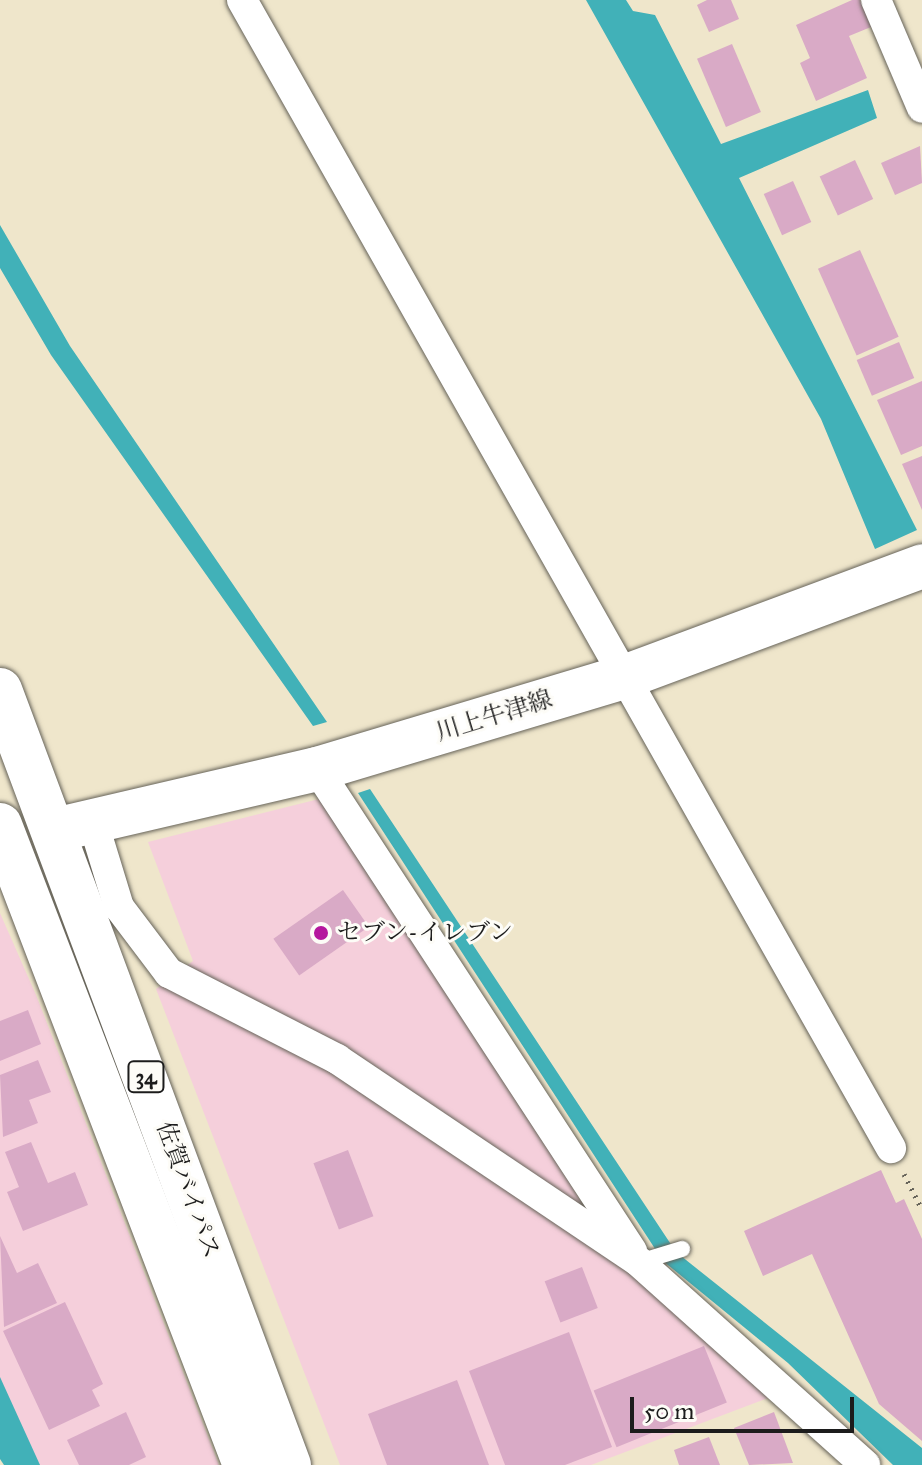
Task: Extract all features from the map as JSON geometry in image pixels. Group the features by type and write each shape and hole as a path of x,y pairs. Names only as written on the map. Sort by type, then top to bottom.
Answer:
{"main road":[{"name":"川上牛津線","path":"74,826 317,769 627,676 922,566"},
{"name":"佐賀バイパス","path":"0,690 74,826 289,1465"},
{"name":"佐賀バイパス","path":"0,825 245,1465"}],"street":[{"path":"242,0 627,676 891,1148"},
{"path":"876,0 922,108"},
{"path":"317,769 639,1262"},
{"path":"74,826 119,907 169,973 337,1059 639,1262 853,1462"}],"lane":[{"path":"639,1262 682,1249"}],"path":[{"path":"891,1148 922,1209"}],"shaded area":[{"path":"327,797 619,1262 768,1398 591,1465 340,1465 156,989 193,961 148,842"},
{"path":"0,913 36,995 219,1465 19,1465 0,1428"}],"water":[{"path":"586,0 626,0 633,11 655,15 721,144 868,90 877,118 739,178 917,530 875,549 821,419"},
{"path":"0,225 70,346 327,722 313,726 51,355 0,268"},
{"path":"370,789 676,1252 922,1448 922,1465 893,1465 788,1363 663,1261 358,793"},
{"path":"0,1377 40,1465 4,1465 0,1459"}],"building":[{"path":"707,0 731,0 739,19 709,32 697,5"},
{"path":"852,0 860,0 871,27 849,36 867,78 816,101 800,63 810,58 796,25"},
{"path":"732,44 761,112 726,127 697,59"},
{"path":"920,146 922,183 895,195 881,163"},
{"path":"855,160 873,199 838,215 820,176"},
{"path":"793,181 811,222 782,235 764,194"},
{"path":"860,250 899,337 857,355 818,269"},
{"path":"899,342 914,378 872,396 857,360"},
{"path":"922,381 922,446 901,455 877,400"},
{"path":"922,456 922,510 902,464"},
{"name":"セブン-イレブン","path":"343,890 369,927 299,976 273,939"},
{"path":"28,1010 41,1044 0,1061 0,1021"},
{"path":"38,1060 51,1092 29,1100 38,1123 3,1137 0,1075"},
{"path":"31,1142 48,1183 75,1172 88,1205 23,1231 7,1192 19,1187 5,1152"},
{"path":"348,1150 373,1216 339,1230 313,1163"},
{"path":"881,1170 896,1203 904,1199 922,1239 922,1441 879,1404 812,1254 763,1276 744,1231"},
{"path":"0,1236 17,1273 38,1263 57,1303 4,1327"},
{"path":"582,1267 598,1308 560,1322 545,1281"},
{"path":"65,1302 103,1384 92,1390 100,1406 49,1430 3,1331"},
{"path":"569,1332 612,1447 565,1465 505,1465 469,1371"},
{"path":"704,1346 727,1403 617,1447 594,1391"},
{"path":"457,1380 489,1465 387,1465 368,1414"},
{"path":"126,1412 146,1457 129,1465 79,1465 67,1440"},
{"path":"774,1412 793,1463 749,1465 734,1428"},
{"path":"709,1437 720,1465 679,1465 674,1450"}],"place":[{"name":"セブン-イレブン","path":"321,933"}]}
